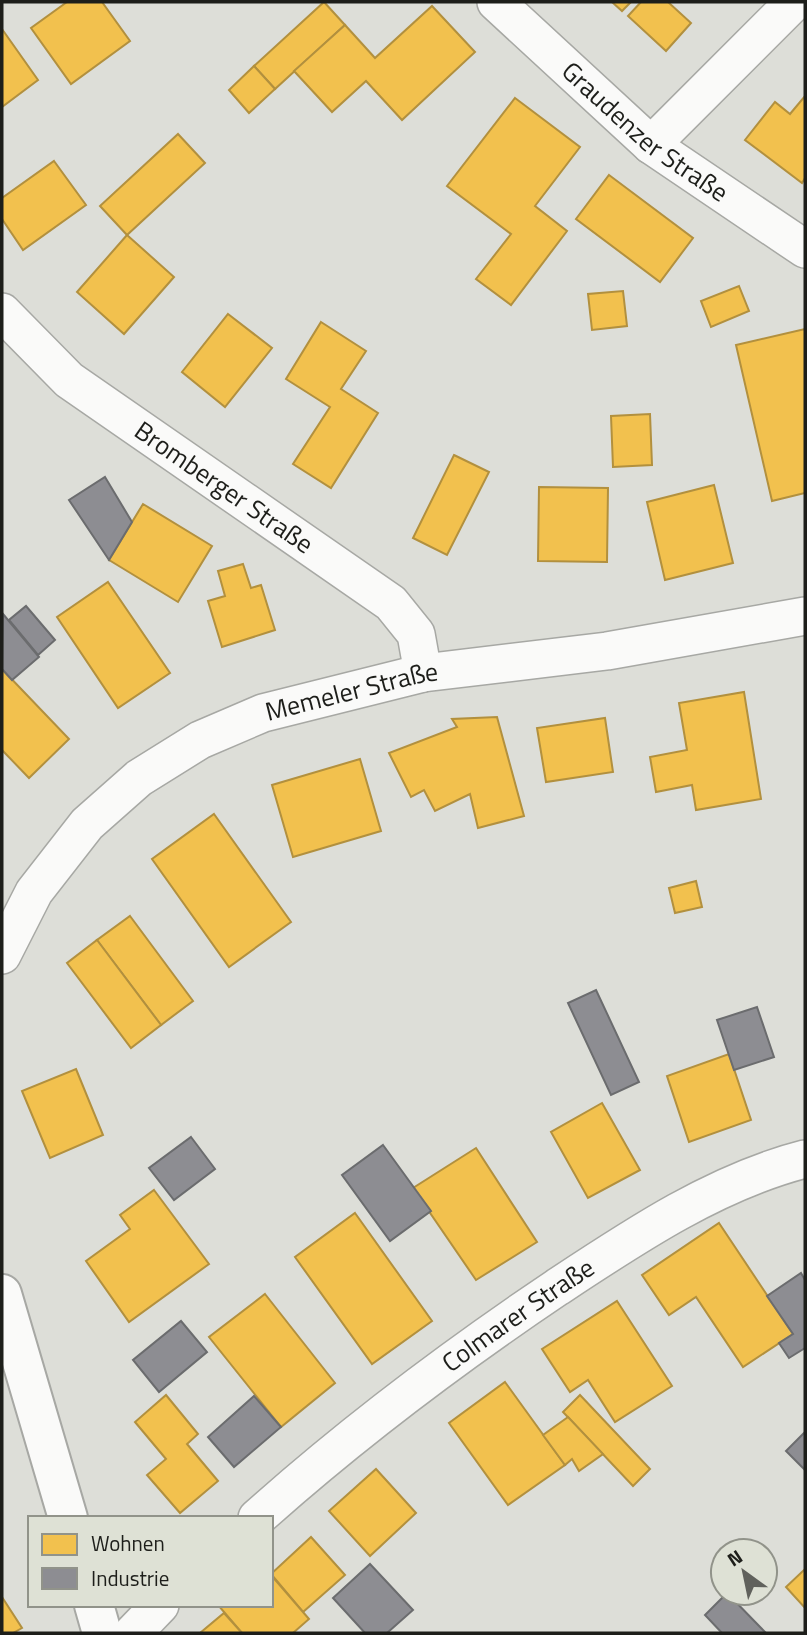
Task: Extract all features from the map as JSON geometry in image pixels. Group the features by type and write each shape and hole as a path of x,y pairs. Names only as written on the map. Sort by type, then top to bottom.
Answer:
{"street":[{"name":"Graudenzer Straße","path":"496,2 652,145 805,248"},
{"path":"652,145 794,2"},
{"name":"Bromberger Straße","path":"2,312 69,380 391,603 416,634 423,673"},
{"name":"Memeler Straße","path":"2,955 34,892 87,824 139,778 200,740 263,713 423,673 607,651 805,616"},
{"name":"Colmarer Straße","path":"259,1516 362,1429 490,1333 605,1256 705,1198 805,1159"},
{"path":"2,1294 67,1516"},
{"path":"95,1607 102,1633"},
{"path":"133,1633 158,1607"}],"building: Wohnen":[{"path":"67,2 102,2 130,41 71,84 31,28"},
{"path":"324,2 345,25 275,89 254,66"},
{"path":"612,2 631,2 622,11"},
{"path":"641,2 668,2 691,23 666,51 628,16"},
{"path":"432,6 475,52 402,120 366,81 332,112 294,71 345,25 375,58"},
{"path":"2,29 38,80 2,107"},
{"path":"254,66 275,89 249,113 229,90"},
{"path":"805,96 805,178 802,183 745,140 775,102 790,114"},
{"path":"515,98 580,147 535,206 567,231 511,305 476,279 511,234 447,186"},
{"path":"178,134 205,163 127,235 100,206"},
{"path":"54,161 86,205 23,250 2,219 2,198"},
{"path":"609,175 693,238 660,282 576,219"},
{"path":"127,235 174,277 124,334 77,292"},
{"path":"739,286 749,311 711,327 701,301"},
{"path":"623,291 627,326 592,330 588,294"},
{"path":"228,314 272,348 225,407 182,372"},
{"path":"321,322 366,351 341,389 378,413 331,488 293,464 330,407 286,379"},
{"path":"805,329 805,493 772,501 736,345"},
{"path":"650,414 652,465 613,467 611,416"},
{"path":"454,455 489,472 447,555 413,538"},
{"path":"714,485 733,563 665,580 647,502"},
{"path":"539,487 608,488 607,562 538,561"},
{"path":"143,504 212,546 178,602 109,560"},
{"path":"243,564 251,588 261,585 275,630 222,647 208,601 225,596 218,571"},
{"path":"108,582 170,673 118,708 57,617"},
{"path":"2,669 69,739 29,778 2,750"},
{"path":"744,692 761,799 696,810 692,785 656,792 650,757 687,750 679,703"},
{"path":"497,717 524,816 478,828 470,794 435,811 424,790 411,797 389,753 457,727 452,719"},
{"path":"605,718 613,772 546,782 537,728"},
{"path":"360,759 381,831 293,857 272,785"},
{"path":"214,814 291,922 229,967 152,859"},
{"path":"696,881 702,907 675,913 669,888"},
{"path":"130,916 193,1001 161,1025 97,940"},
{"path":"97,940 161,1025 131,1048 67,963"},
{"path":"729,1054 751,1120 689,1142 667,1076"},
{"path":"76,1069 103,1135 50,1158 22,1091"},
{"path":"602,1103 640,1170 588,1198 551,1132"},
{"path":"476,1148 537,1242 476,1280 413,1188"},
{"path":"154,1190 209,1264 129,1322 86,1261 130,1229 120,1215"},
{"path":"355,1213 432,1321 372,1364 295,1257"},
{"path":"719,1223 793,1334 743,1367 696,1297 669,1315 642,1275"},
{"path":"265,1294 335,1383 281,1427 209,1337"},
{"path":"617,1301 672,1386 615,1422 588,1380 570,1392 542,1349"},
{"path":"505,1382 565,1465 508,1505 449,1423"},
{"path":"166,1395 198,1434 187,1444 218,1481 180,1513 147,1475 166,1459 135,1422"},
{"path":"580,1395 650,1469 633,1486 563,1412"},
{"path":"568,1417 603,1454 579,1471 572,1459 565,1465 543,1435"},
{"path":"376,1469 416,1513 370,1556 329,1511"},
{"path":"311,1537 345,1575 303,1612 273,1576 273,1572"},
{"path":"805,1569 805,1608 786,1587"},
{"path":"273,1577 309,1619 293,1633 242,1633 220,1607 273,1607"},
{"path":"2,1597 22,1628 13,1633 2,1633"},
{"path":"224,1613 242,1633 200,1633"}],"building: Industrie":[{"path":"105,477 132,522 109,560 69,500"},
{"path":"26,606 55,640 38,655 9,620"},
{"path":"3,614 39,657 12,680 2,669"},
{"path":"596,990 639,1082 611,1095 568,1003"},
{"path":"757,1007 774,1057 734,1070 717,1020"},
{"path":"191,1137 215,1169 174,1200 149,1168"},
{"path":"383,1145 431,1211 390,1241 342,1175"},
{"path":"801,1273 805,1280 805,1348 789,1358 779,1343 793,1334 767,1296"},
{"path":"181,1321 207,1352 159,1392 133,1360"},
{"path":"254,1396 281,1427 234,1467 208,1437"},
{"path":"805,1432 805,1470 786,1451"},
{"path":"370,1564 413,1610 387,1633 365,1633 333,1598"},
{"path":"713,1607 741,1607 766,1633 722,1633 705,1615"}]}
